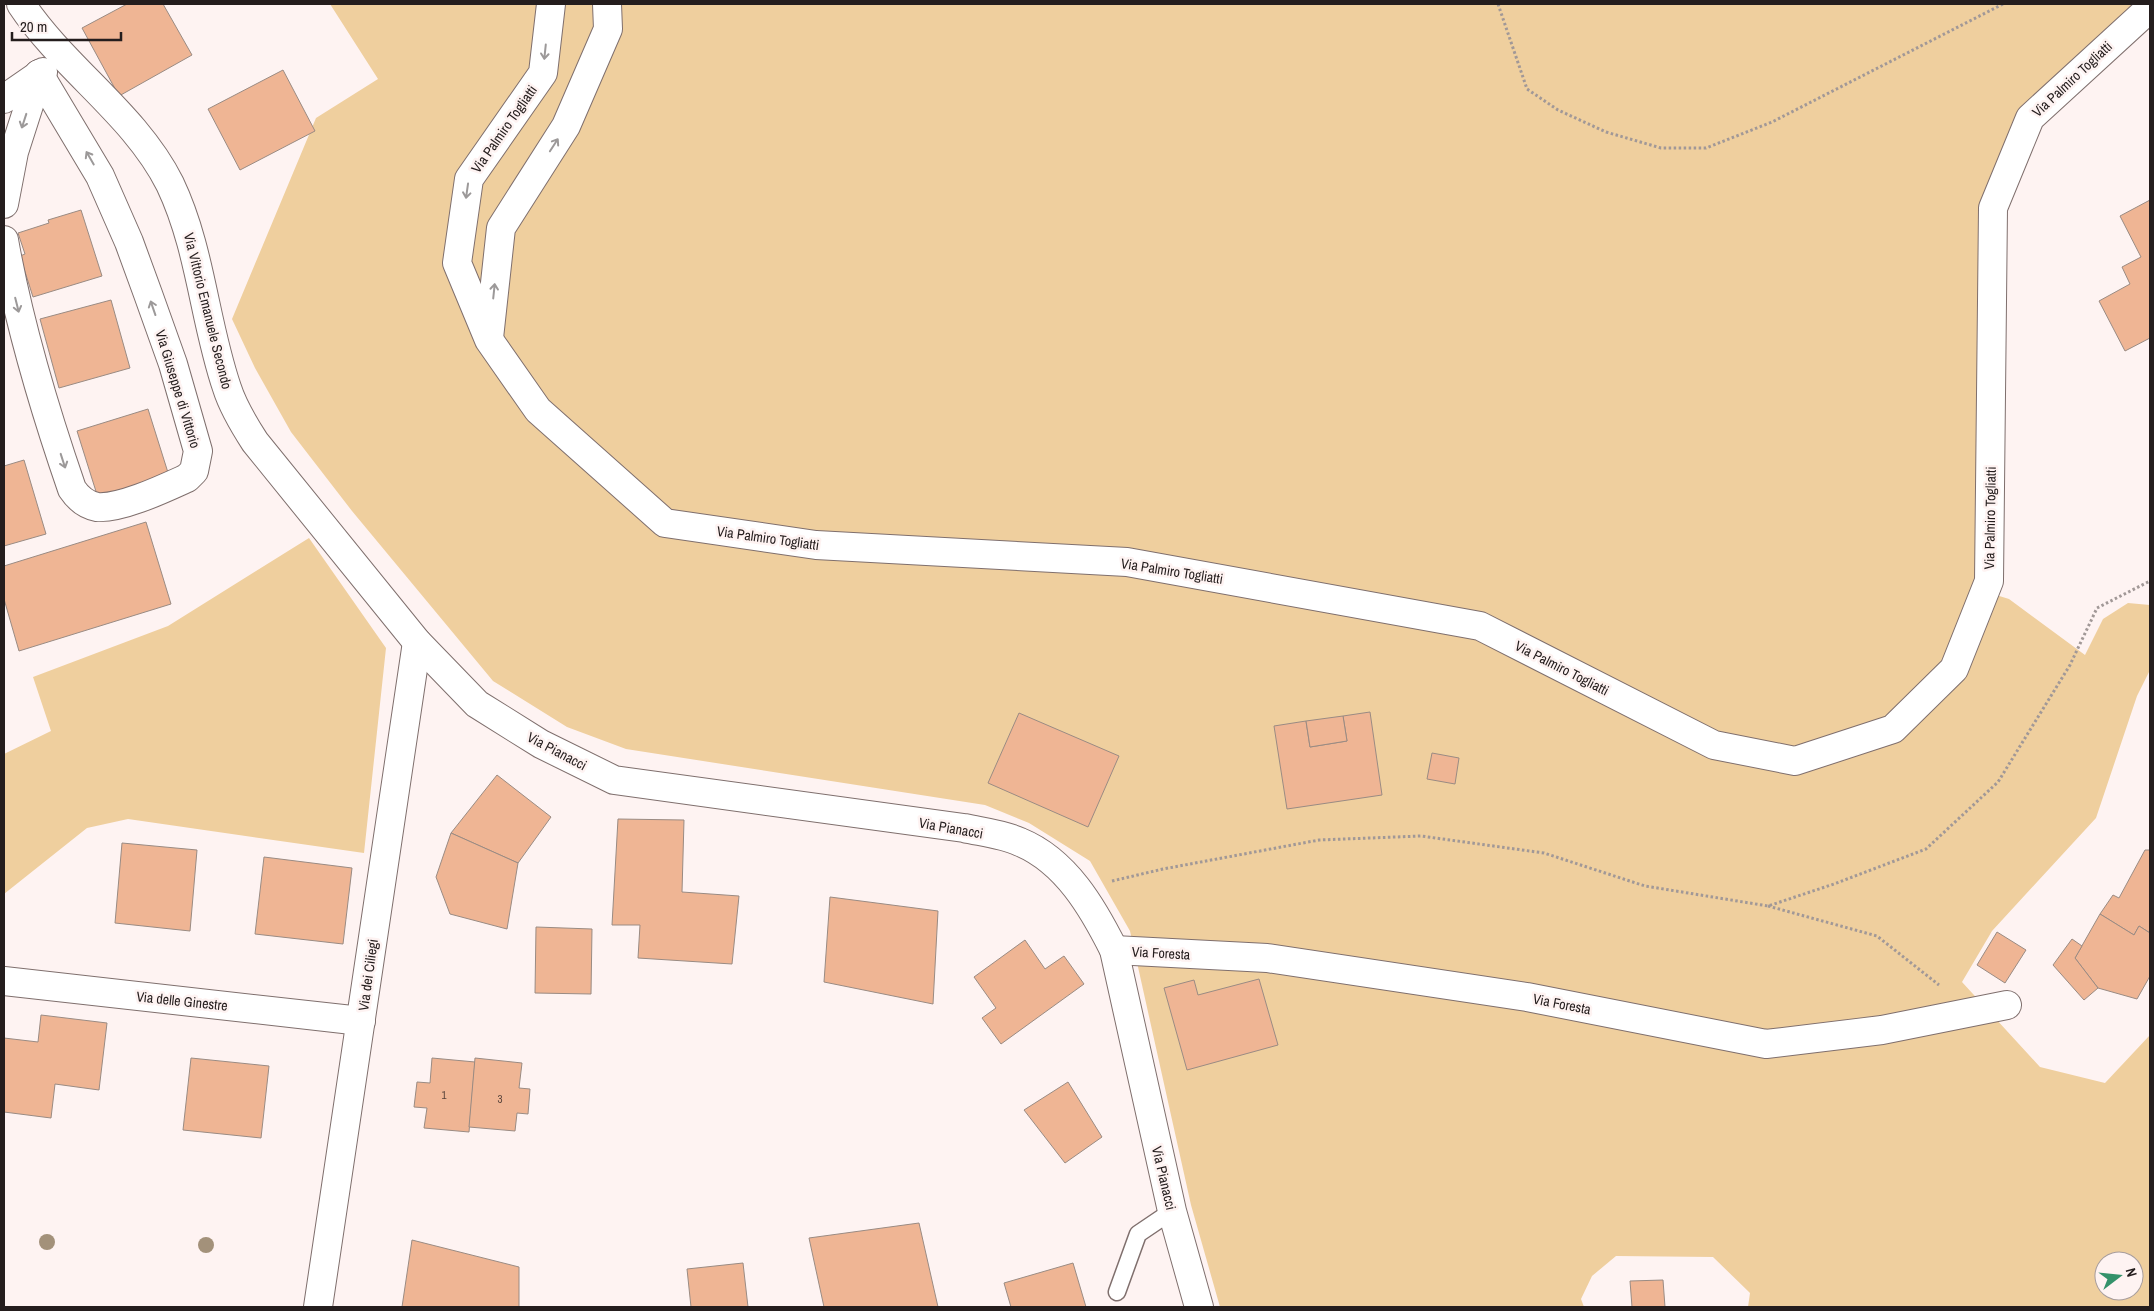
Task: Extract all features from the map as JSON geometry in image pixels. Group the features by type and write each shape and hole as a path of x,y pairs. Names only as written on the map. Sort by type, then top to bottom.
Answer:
{"street":[{"name":"Via Vittorio Emanuele Secondo","path":"21,4 44,35 140,138 169,183 196,257 227,389 246,429 267,459 417,642"},
{"name":"Via Palmiro Togliatti","path":"551,4 543,73 469,179 457,263 489,340 538,410 665,523 816,545 1127,562 1480,626 1714,745 1795,761 1893,729 1954,669 1989,581 1993,208 2030,118 2150,8"},
{"path":"489,340 501,228 566,126 608,29 607,4"},
{"path":"4,99 66,58"},
{"path":"4,204 14,152 40,74"},
{"name":"Via Giuseppe di Vittorio","path":"4,240 21,322 40,390 72,489 78,497 97,507 110,506 188,478 194,471 198,460 198,452 173,364 129,242 100,176 40,74"},
{"name":"Via Pianacci","path":"417,642 477,704 541,744 614,780 964,828 1020,842 1050,861 1079,889 1098,918 1114,950 1172,1211 1199,1307"},
{"name":"Via dei Ciliegi","path":"318,1307 417,642"},
{"name":"Via Foresta","path":"1114,950 1267,958 1527,997 1766,1044 1882,1030 2007,1005"},
{"name":"Via delle Ginestre","path":"4,981 361,1021"}],"lane":[{"path":"1117,1292 1138,1234 1172,1211"}],"path":[{"path":"1498,4 1527,88 1558,110 1606,132 1661,148 1706,148 1772,122 2003,4"},
{"path":"1768,906 1834,884 1926,849 1998,782 2070,665 2097,608 2150,581"},
{"path":"1079,889 1164,869 1319,840 1421,836 1544,853 1645,886 1768,906 1877,936 1973,1012"}],"shaded area":[{"path":"330,4 2144,4 2022,112 1985,204 1980,590 2009,599 2085,655 2103,619 2128,603 2150,605 2150,670 2137,696 2096,818 1992,931 1962,982 2040,1067 2105,1083 2150,1035 2150,1307 1748,1307 1750,1293 1713,1257 1616,1256 1592,1276 1581,1299 1584,1307 1220,1307 1191,1205 1130,931 1090,861 1029,823 985,805 626,749 567,727 493,681 352,511 291,432 255,368 232,319 316,118 378,79"},
{"path":"309,538 386,648 364,853 128,819 87,828 4,894 4,754 51,731 33,677 168,626"}],"building":[{"path":"127,4 163,4 192,55 119,96 82,28"},
{"path":"283,70 315,131 240,170 208,109"},
{"path":"2150,200 2150,338 2125,351 2099,301 2130,284 2122,267 2141,257 2120,216"},
{"path":"81,210 102,276 33,297 20,256 25,254 18,233 49,223 48,220"},
{"path":"111,300 130,368 59,388 40,319"},
{"path":"148,409 170,479 99,501 77,431"},
{"path":"24,460 46,534 4,546 4,466"},
{"path":"146,522 171,604 19,651 4,599 4,566"},
{"path":"1370,712 1382,795 1287,809 1274,726 1306,721 1310,747 1347,741 1343,716"},
{"path":"1019,713 1119,756 1088,827 988,783"},
{"path":"1343,716 1347,741 1310,747 1306,721"},
{"path":"1432,753 1459,758 1455,784 1427,779"},
{"path":"497,775 551,817 518,863 451,833"},
{"path":"618,819 684,820 682,892 739,896 732,964 638,958 640,925 612,925"},
{"path":"451,833 518,863 507,929 450,914 436,877"},
{"path":"122,843 197,850 190,931 115,923"},
{"path":"2145,850 2150,850 2150,933 2139,926 2134,935 2100,914 2113,895 2119,898"},
{"path":"264,857 352,868 343,944 255,934"},
{"path":"830,897 938,911 933,1004 824,982"},
{"path":"2100,914 2134,935 2139,926 2150,933 2150,976 2137,999 2098,988 2075,958"},
{"path":"536,927 592,929 591,994 535,993"},
{"path":"1997,932 2026,950 2005,983 1977,965"},
{"path":"2072,939 2082,946 2075,958 2098,988 2084,1000 2053,965"},
{"path":"1025,940 1045,969 1064,956 1084,984 1001,1044 982,1018 996,1008 974,977"},
{"path":"1259,979 1278,1045 1187,1070 1164,988 1194,980 1198,995"},
{"path":"41,1015 107,1023 99,1090 55,1084 51,1118 4,1112 4,1038 38,1042"},
{"path":"191,1058 269,1066 261,1138 183,1130"},
{"path":"432,1058 475,1062 469,1132 424,1128 427,1108 414,1107 417,1082 430,1083"},
{"path":"475,1058 522,1063 519,1088 530,1089 528,1114 517,1113 515,1131 469,1127"},
{"path":"1068,1082 1102,1137 1065,1163 1024,1110"},
{"path":"919,1223 938,1307 824,1307 809,1238"},
{"path":"412,1240 519,1267 519,1307 402,1307"},
{"path":"743,1263 748,1307 691,1307 687,1269"},
{"path":"1073,1263 1086,1307 1011,1307 1004,1283"},
{"path":"1663,1280 1665,1307 1632,1307 1630,1281"}]}
